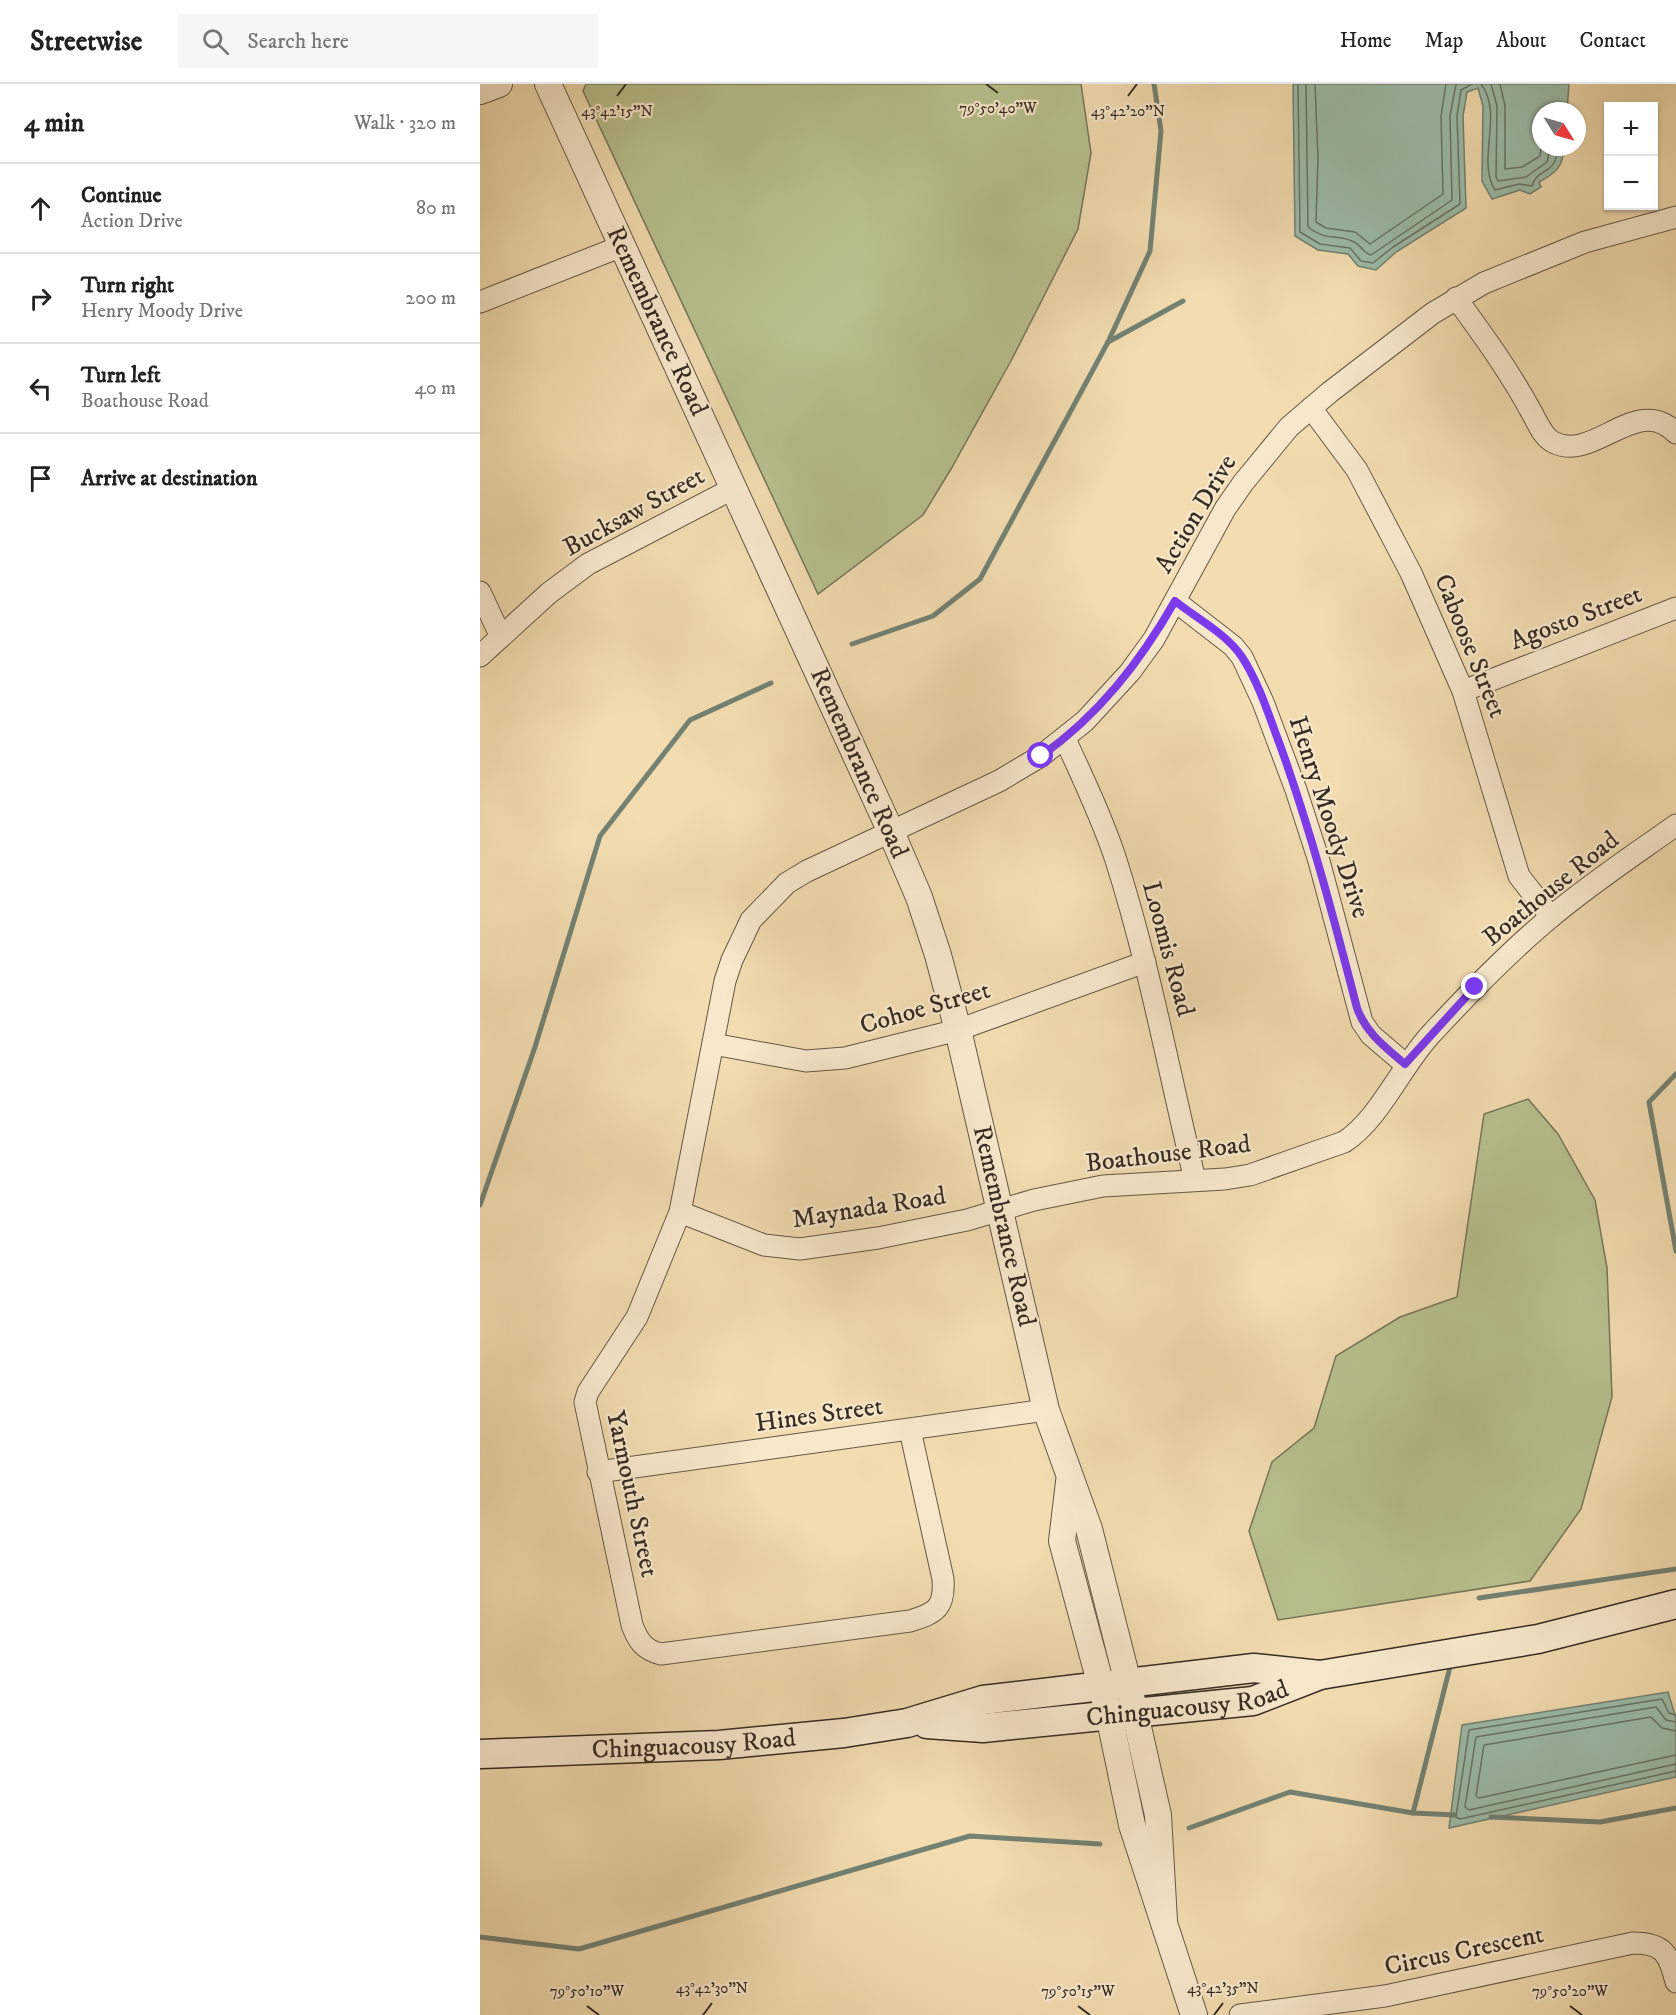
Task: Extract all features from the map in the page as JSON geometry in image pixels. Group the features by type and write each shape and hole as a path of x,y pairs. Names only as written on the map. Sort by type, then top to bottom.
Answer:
{"main road":[{"name":"Chinguacousy Road","path":"907,1723 983,1728 1253,1701 1320,1675 1538,1639 1676,1604"},
{"name":"Chinguacousy Road","path":"480,1754 719,1745 844,1733 907,1723 982,1700 1254,1668 1320,1675"}],"street":[{"path":"480,92 499,84"},
{"name":"Remembrance Road","path":"548,84 919,897 958,1030 1046,1410 1089,1529 1128,1683 1122,1714"},
{"name":"Action Drive","path":"891,832 999,782 1065,739 1107,698 1154,639 1225,509 1243,483 1267,451 1311,408 1433,313 1484,283 1585,242 1676,217"},
{"path":"480,302 622,246"},
{"path":"1456,298 1513,376 1536,421 1551,441 1564,446 1577,446 1649,419 1668,424 1676,433"},
{"name":"Caboose Street","path":"1311,408 1357,470 1391,532 1463,691 1519,876 1551,917"},
{"name":"Bucksaw Street","path":"480,656 500,635 588,564 734,488"},
{"path":"480,592 500,635"},
{"name":"Henry Moody Drive","path":"1175,601 1233,646 1249,672 1296,790 1319,861 1362,1022 1371,1035 1405,1064"},
{"name":"Agosto Street","path":"1463,691 1676,608"},
{"name":"Loomis Road","path":"1065,739 1114,854 1145,962 1195,1180"},
{"name":"Boathouse Road","path":"1000,1210 1102,1186 1250,1175 1344,1142 1357,1133 1370,1118 1405,1064 1475,987 1551,917 1676,825"},
{"name":"Yarmouth Street","path":"891,832 807,871 788,884 751,920 732,960 680,1212 637,1317 588,1392 585,1402 598,1472 632,1625 642,1645 650,1651 661,1654 910,1621 928,1616 939,1607 944,1595 943,1579 910,1430"},
{"name":"Cohoe Street","path":"713,1044 806,1061 825,1060 958,1030 1145,962"},
{"name":"Maynada Road","path":"680,1212 764,1245 800,1249 878,1238 1000,1210"},
{"name":"Hines Street","path":"598,1472 1046,1410"},
{"name":"Remembrance Road","path":"1069,1478 1062,1541 1100,1687 1122,1714 1158,1815 1164,1921 1194,2015"},
{"name":"Circus Crescent","path":"1240,2015 1384,1996 1633,1943 1653,1944 1666,1953 1676,1982"}],"green space":[{"path":"586,84 1081,84 1091,153 1078,229 1012,359 923,515 818,594 583,91"},
{"path":"1528,1099 1558,1134 1595,1200 1607,1268 1612,1397 1581,1509 1530,1581 1278,1620 1249,1531 1272,1462 1314,1428 1336,1356 1400,1317 1457,1297 1484,1114"}],"water":[{"path":"1293,84 1569,84 1568,102 1532,102 1532,156 1563,156 1558,169 1539,182 1541,187 1530,194 1520,190 1492,199 1482,181 1483,106 1478,88 1467,92 1463,116 1466,208 1396,252 1376,270 1358,266 1348,254 1318,250 1295,236"},
{"path":"1668,1692 1676,1718 1676,1777 1449,1828 1462,1725"}],"waterway":[{"path":"852,644 933,616 980,579 1108,342 1150,251 1161,131 1154,84"},
{"path":"1108,342 1183,301"},
{"path":"480,1205 535,1047 600,836 690,720 771,683"},
{"path":"1676,1074 1649,1102 1676,1251"},
{"path":"1479,1598 1676,1569"},
{"path":"1413,1813 1451,1663"},
{"path":"1189,1828 1290,1792 1413,1813 1455,1815"},
{"path":"1491,1817 1600,1822 1676,1808"},
{"path":"480,1937 579,1949 970,1836 1100,1844"}],"route":[{"path":"1041,756 1065,739 1130,672 1154,639 1175,601 1233,646 1242,657 1263,702 1296,790 1319,861 1357,1008 1362,1022 1371,1035 1405,1064 1475,987"}]}
